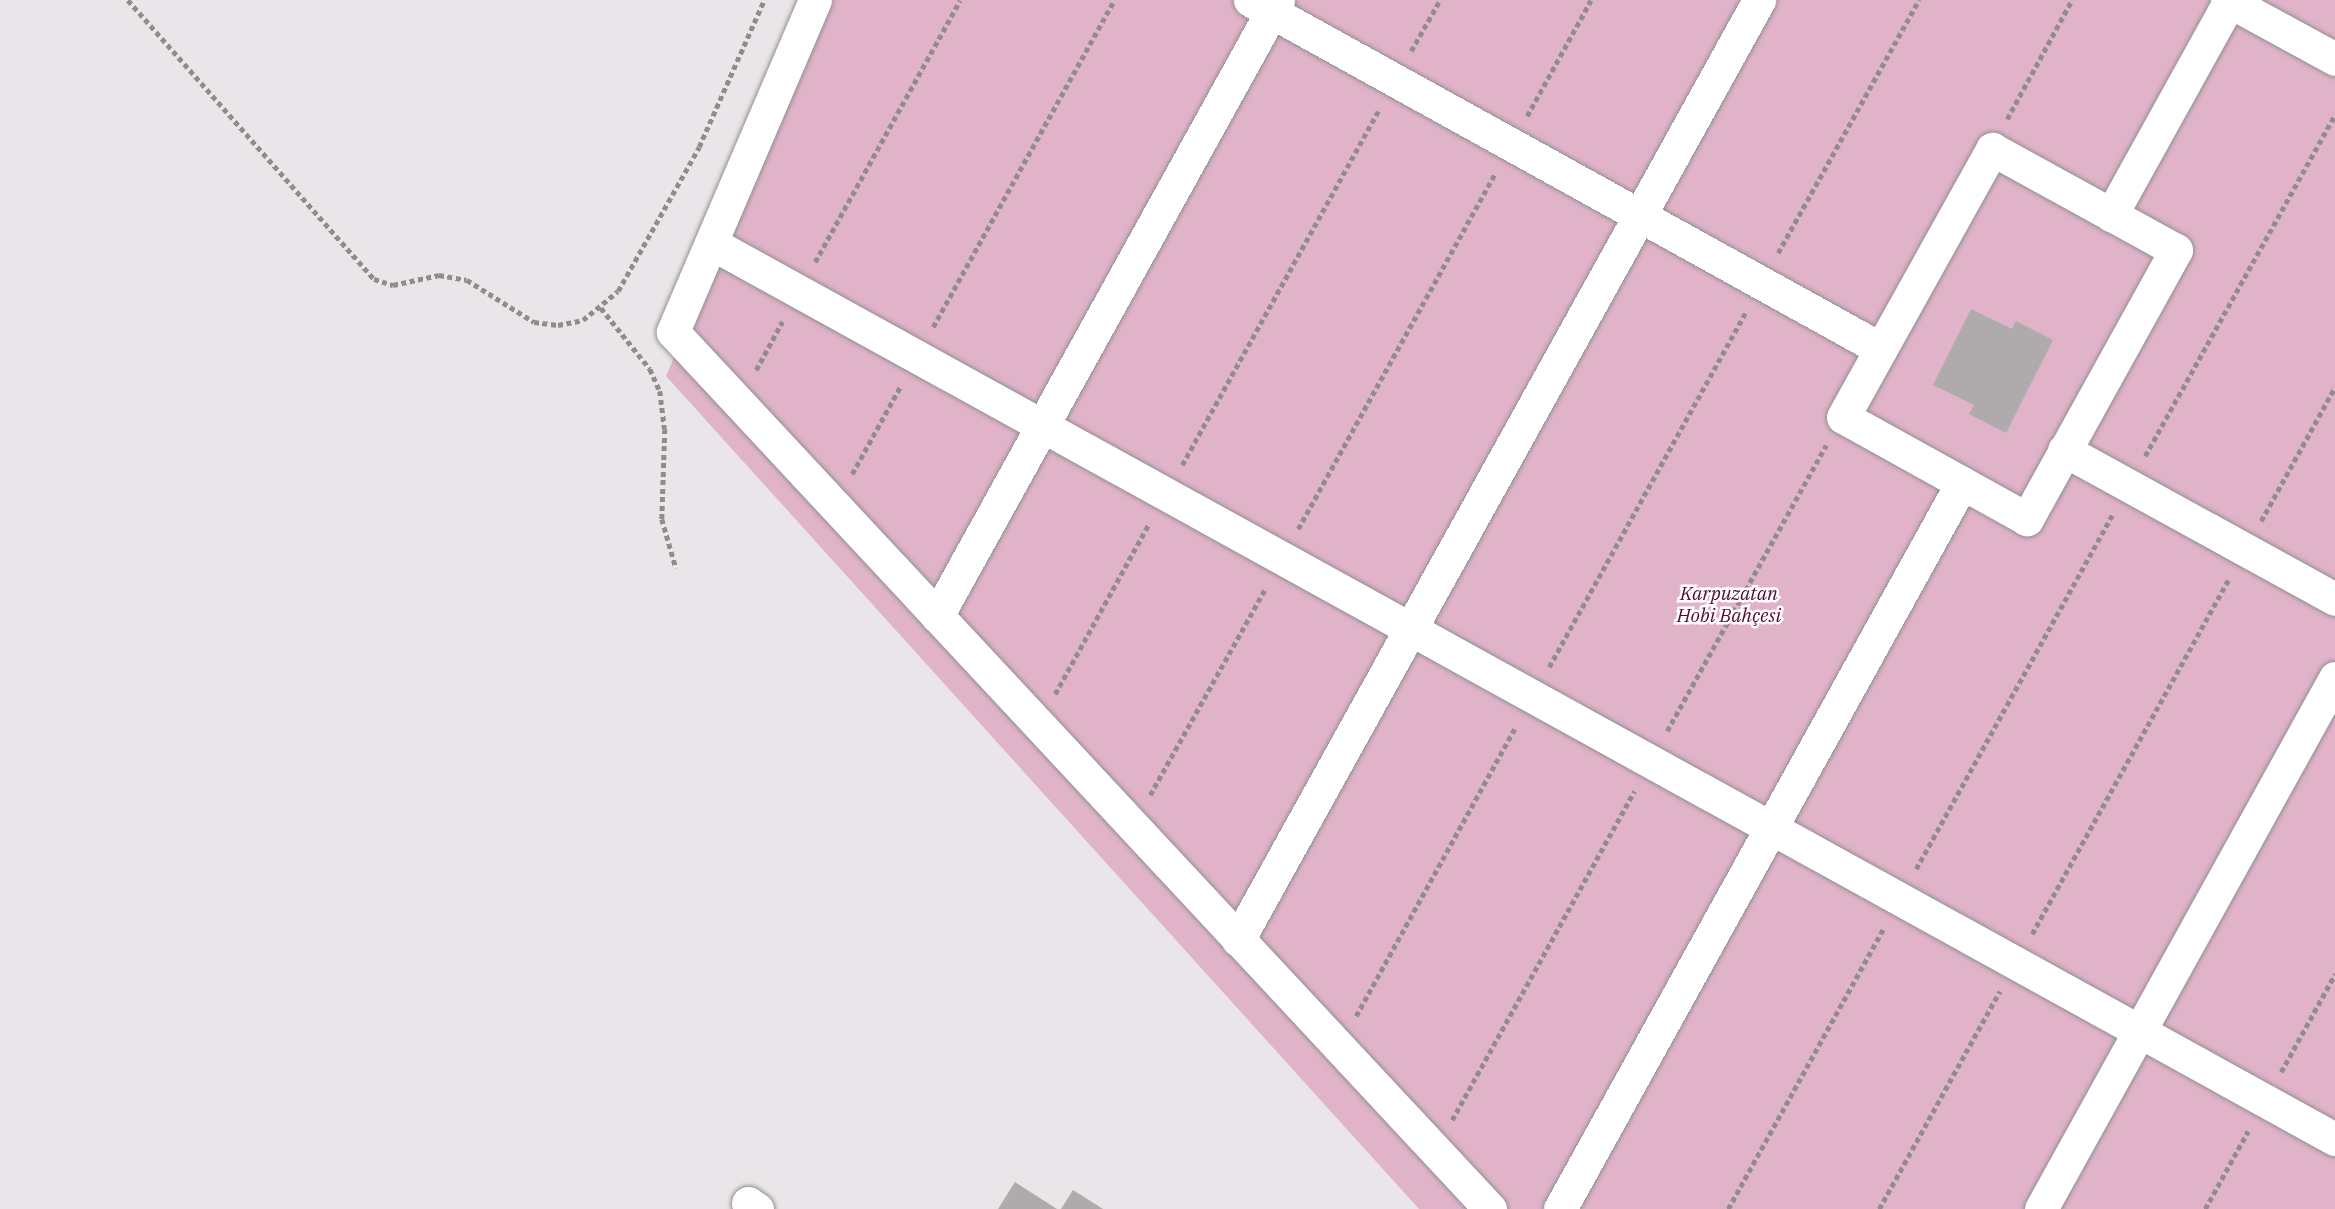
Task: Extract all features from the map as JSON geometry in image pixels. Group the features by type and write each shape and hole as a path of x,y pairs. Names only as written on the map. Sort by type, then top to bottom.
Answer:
{"street":[{"path":"815,0 673,332 1490,1209"},
{"path":"1238,940 1759,0"},
{"path":"2111,215 2229,0 2335,59"},
{"path":"937,616 1266,4 1395,80 1881,349"},
{"path":"1992,149 2175,250 2027,519 1843,417 1881,349 1992,149"},
{"path":"711,243 2335,1139"},
{"path":"2064,450 2335,599"},
{"path":"1560,1209 1962,483"},
{"path":"2041,1209 2335,678"}],"path":[{"path":"128,0 374,279 393,285 439,275 467,279 546,325 571,324 601,308 618,291 699,147 764,0"},
{"path":"737,402 960,0"},
{"path":"834,506 1114,0"},
{"path":"1038,725 1440,0"},
{"path":"1133,826 1591,0"},
{"path":"1339,1047 1919,0"},
{"path":"1999,132 2073,0"},
{"path":"1728,1209 2335,114"},
{"path":"601,308 650,369 660,391 665,429 662,519 676,568"},
{"path":"1880,1209 2335,387"},
{"path":"1435,1150 1833,433"}],"green space":[{"name":"Karpuzatan Hobi Bahçesi","path":"828,0 2335,0 2335,1209 1419,1209 666,376"}],"building":[{"path":"1971,309 2012,329 2016,321 2053,340 2006,433 1969,414 1974,405 1933,385"},
{"path":"1015,1182 1057,1209 998,1209"},
{"path":"1073,1190 1103,1209 1061,1209"}]}
